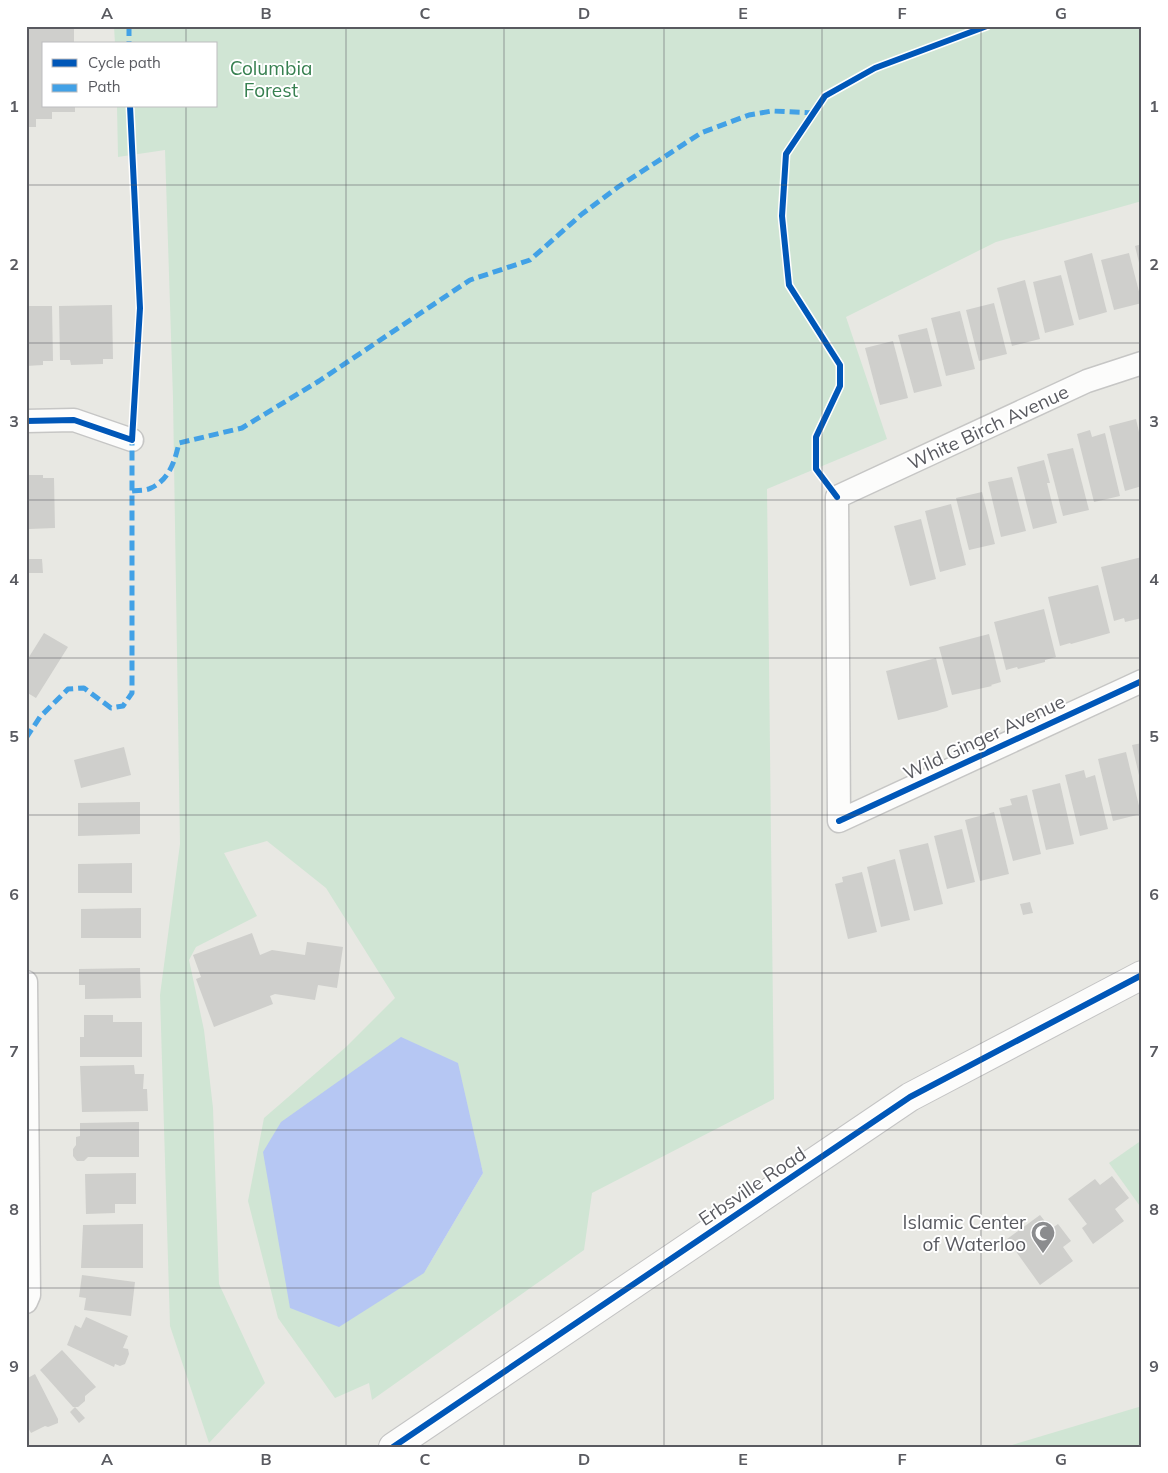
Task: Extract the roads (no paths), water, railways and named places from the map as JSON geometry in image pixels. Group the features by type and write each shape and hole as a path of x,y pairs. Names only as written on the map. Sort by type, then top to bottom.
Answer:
{"main road":[{"name":"Erbsville Road","path":"393,1447 910,1097 1142,975"}],"street":[{"name":"White Birch Avenue","path":"839,821 837,497 1087,381 1142,363"},
{"path":"26,421 74,420 132,440"},
{"name":"Wild Ginger Avenue","path":"839,821 1142,681"},
{"path":"26,982 30,1295 26,1302"}],"water":[{"path":"401,1037 458,1063 483,1173 424,1273 339,1327 290,1308 263,1152 281,1122"}],"place":[{"name":"Islamic Center of Waterloo","path":"1043,1254"}],"park label":[{"name":"Columbia Forest","path":"271,79"}]}
